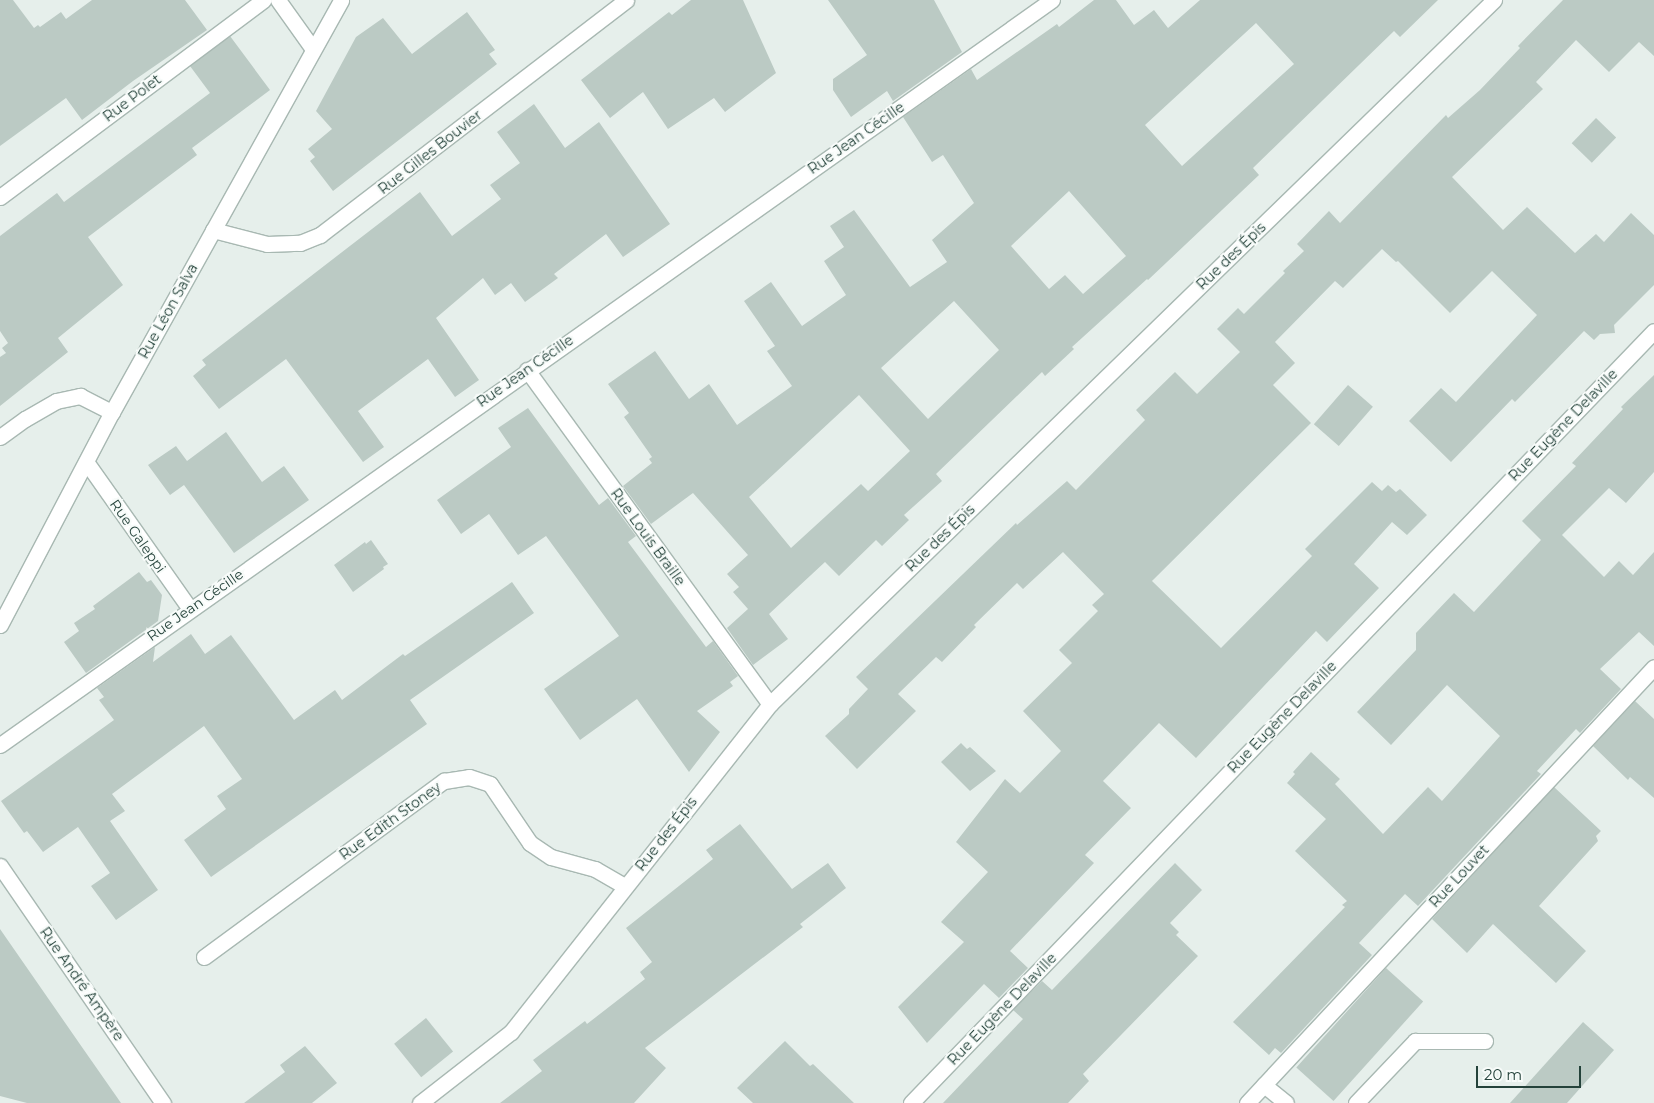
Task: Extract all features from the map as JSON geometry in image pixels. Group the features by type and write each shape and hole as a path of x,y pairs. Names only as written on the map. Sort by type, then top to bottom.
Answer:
{"street":[{"name":"Rue Polet","path":"0,197 263,0"},
{"path":"278,0 313,49"},
{"name":"Rue Léon Salva","path":"0,625 87,463 112,412 341,0"},
{"name":"Rue Gilles Bouvier","path":"213,230 267,244 300,243 320,235 626,0"},
{"name":"Rue Jean Cécille","path":"0,745 526,370 1052,0"},
{"name":"Rue des Épis","path":"420,1103 510,1032 770,704 1494,0"},
{"name":"Rue Eugène Delaville","path":"911,1103 1654,331"},
{"name":"Rue Louis Braille","path":"526,370 770,704"},
{"path":"0,437 25,419 56,401 80,396 112,412"},
{"name":"Rue Galeppi","path":"87,463 190,609"},
{"name":"Rue Louvet","path":"1247,1103 1654,667"},
{"name":"Rue Edith Stoney","path":"204,957 444,781 469,777 490,784 530,843 551,856 595,869 625,886"},
{"name":"Rue André Ampère","path":"0,866 163,1103"},
{"path":"1356,1103 1415,1041 1485,1042"},
{"path":"1264,1085 1286,1103"}],"building":[{"path":"0,0 13,0 34,28 38,25 40,27 61,12 66,19 92,0 185,0 207,30 133,81 82,120 66,98 0,146"},
{"path":"691,0 743,0 776,73 725,112 714,98 668,129 643,92 610,118 581,80 669,12 672,15"},
{"path":"828,0 934,0 962,52 893,101 887,91 851,117 833,90 833,79 867,55"},
{"path":"1094,0 1116,0 1134,25 1154,10 1168,28 1200,0 1438,0 1400,37 1394,31 1253,168 1259,175 1148,280 1072,347 1074,349 1045,376 1042,372 936,474 942,481 904,515 909,520 882,546 876,540 839,576 825,562 769,614 788,639 753,665 727,628 748,609 733,592 739,587 727,574 748,555 693,493 651,524 623,486 652,463 649,459 652,457 624,417 629,413 608,384 655,351 689,399 709,384 737,425 792,386 767,351 775,346 744,301 771,282 802,326 846,295 824,261 844,247 830,226 854,210 910,287 947,262 932,240 974,203 943,155 932,162 903,117 971,69 977,80 1057,24 1059,27","holes":["1256,23 1294,64 1182,166 1145,125","1069,191 1126,256 1083,294 1065,275 1049,289 1011,246","954,301 999,350 928,419 881,368","859,395 910,451 868,491 861,484 791,548 749,497"]},
{"path":"1563,0 1654,0 1654,56 1639,42 1609,72 1576,40 1536,82 1543,89 1452,177 1503,230 1527,207 1575,253 1596,234 1604,242 1631,213 1654,235 1654,285 1614,325 1615,333 1600,334 1594,340 1584,331 1515,402 1512,399 1451,462 1409,421 1441,388 1456,402 1537,315 1492,271 1450,313 1398,261 1396,262 1382,249 1343,288 1335,281 1275,342 1295,363 1273,385 1311,423 1152,581 1221,648 1312,556 1305,549 1372,482 1382,491 1388,485 1396,492 1400,489 1427,515 1407,535 1392,522 1354,564 1379,588 1327,642 1316,631 1196,758 1159,723 1103,781 1131,808 1085,855 1094,863 1010,951 1028,968 999,998 984,984 927,1043 898,1007 964,942 941,922 988,872 956,842 1005,779 1020,793 1061,751 1023,711 1072,663 1059,650 1098,611 1092,605 1104,594 1063,552 1023,589 1017,583 974,625 976,627 942,662 936,657 898,694 916,711 857,769 825,736 849,714 849,709 868,689 856,677 1016,523 1017,525 1067,481 1076,490 1145,420 1136,410 1175,372 1197,394 1240,352 1217,329 1238,308 1244,314 1285,273 1283,271 1304,251 1297,244 1329,211 1340,223 1446,115 1448,118 1480,90 1520,48 1518,46"},
{"path":"467,12 495,50 489,54 497,64 333,191 310,161 315,157 308,149 332,129 316,111 356,37 383,18 412,54"},
{"path":"230,36 270,90 192,148 197,155 88,237 123,285 58,338 68,352 0,406 0,357 6,353 2,348 8,343 0,331 0,236 57,193 64,202 210,93 190,66"},
{"path":"534,104 565,148 599,122 670,224 623,257 606,234 554,274 558,278 525,302 511,283 495,295 483,278 436,318 479,380 455,397 428,359 358,411 384,447 363,462 286,359 219,409 193,376 206,365 202,360 420,192 452,236 501,199 490,185 520,163 497,132"},
{"path":"1596,118 1616,137 1592,163 1572,143"},
{"path":"1654,375 1654,472 1626,503 1609,488 1562,535 1604,577 1619,561 1633,575 1654,552 1654,646 1639,632 1600,669 1621,689 1580,733 1576,729 1537,771 1541,774 1418,906 1405,894 1359,943 1372,955 1281,1053 1275,1048 1269,1055 1233,1022 1345,907 1342,905 1347,901 1295,851 1326,819 1287,783 1295,774 1293,772 1311,752 1340,779 1335,784 1383,834 1428,787 1442,801 1500,736 1447,685 1391,745 1357,712 1416,650 1416,633 1454,593 1474,612 1541,540 1522,521 1576,466 1572,463 1623,409 1621,407"},
{"path":"1348,385 1373,407 1339,446 1314,424"},
{"path":"528,408 599,505 608,498 636,536 628,542 706,647 713,641 738,676 730,682 733,686 697,711 720,732 689,772 637,699 580,740 544,689 619,636 546,536 518,555 489,514 461,534 437,500 511,447 498,428"},
{"path":"226,432 262,482 284,466 309,500 234,553 184,485 170,495 148,465 176,446 187,461"},
{"path":"371,540 388,564 353,592 334,565 365,542 366,544"},
{"path":"139,572 147,582 151,580 162,595 158,621 86,673 64,642 79,631 74,623 95,609 93,606"},
{"path":"512,582 534,613 410,700 427,724 211,877 184,840 226,809 217,796 242,779 204,726 112,794 125,811 110,821 158,890 116,920 91,886 110,873 78,827 43,852 27,831 24,833 1,801 114,720 99,700 104,697 97,688 155,647 153,662 191,634 205,654 231,635 294,720 335,690 342,700 403,654 405,656"},
{"path":"1635,701 1654,719 1654,798 1630,777 1628,780 1593,746"},
{"path":"961,743 967,749 970,747 996,771 970,791 941,762"},
{"path":"1554,787 1601,831 1596,836 1598,841 1539,906 1586,951 1556,983 1493,924 1467,953 1432,919"},
{"path":"740,824 792,889 828,863 846,888 800,924 803,927 645,1048 666,1068 634,1103 500,1103 542,1071 533,1060 585,1021 587,1024 645,979 640,972 652,962 626,928 713,859 706,850"},
{"path":"1175,863 1202,890 1170,923 1179,932 1176,935 1198,956 1083,1074 1089,1081 1068,1103 943,1103 1023,1019 1013,1010 1042,981 1052,990"},
{"path":"0,929 121,1103 27,1103 0,1096"},
{"path":"1386,968 1423,1001 1333,1101 1296,1068"},
{"path":"426,1018 453,1051 421,1077 394,1044"},
{"path":"1583,1022 1614,1050 1567,1103 1510,1103"},
{"path":"785,1041 810,1066 813,1064 854,1103 753,1103 737,1088"},
{"path":"305,1046 337,1083 312,1103 244,1103 285,1072 280,1065"}]}
